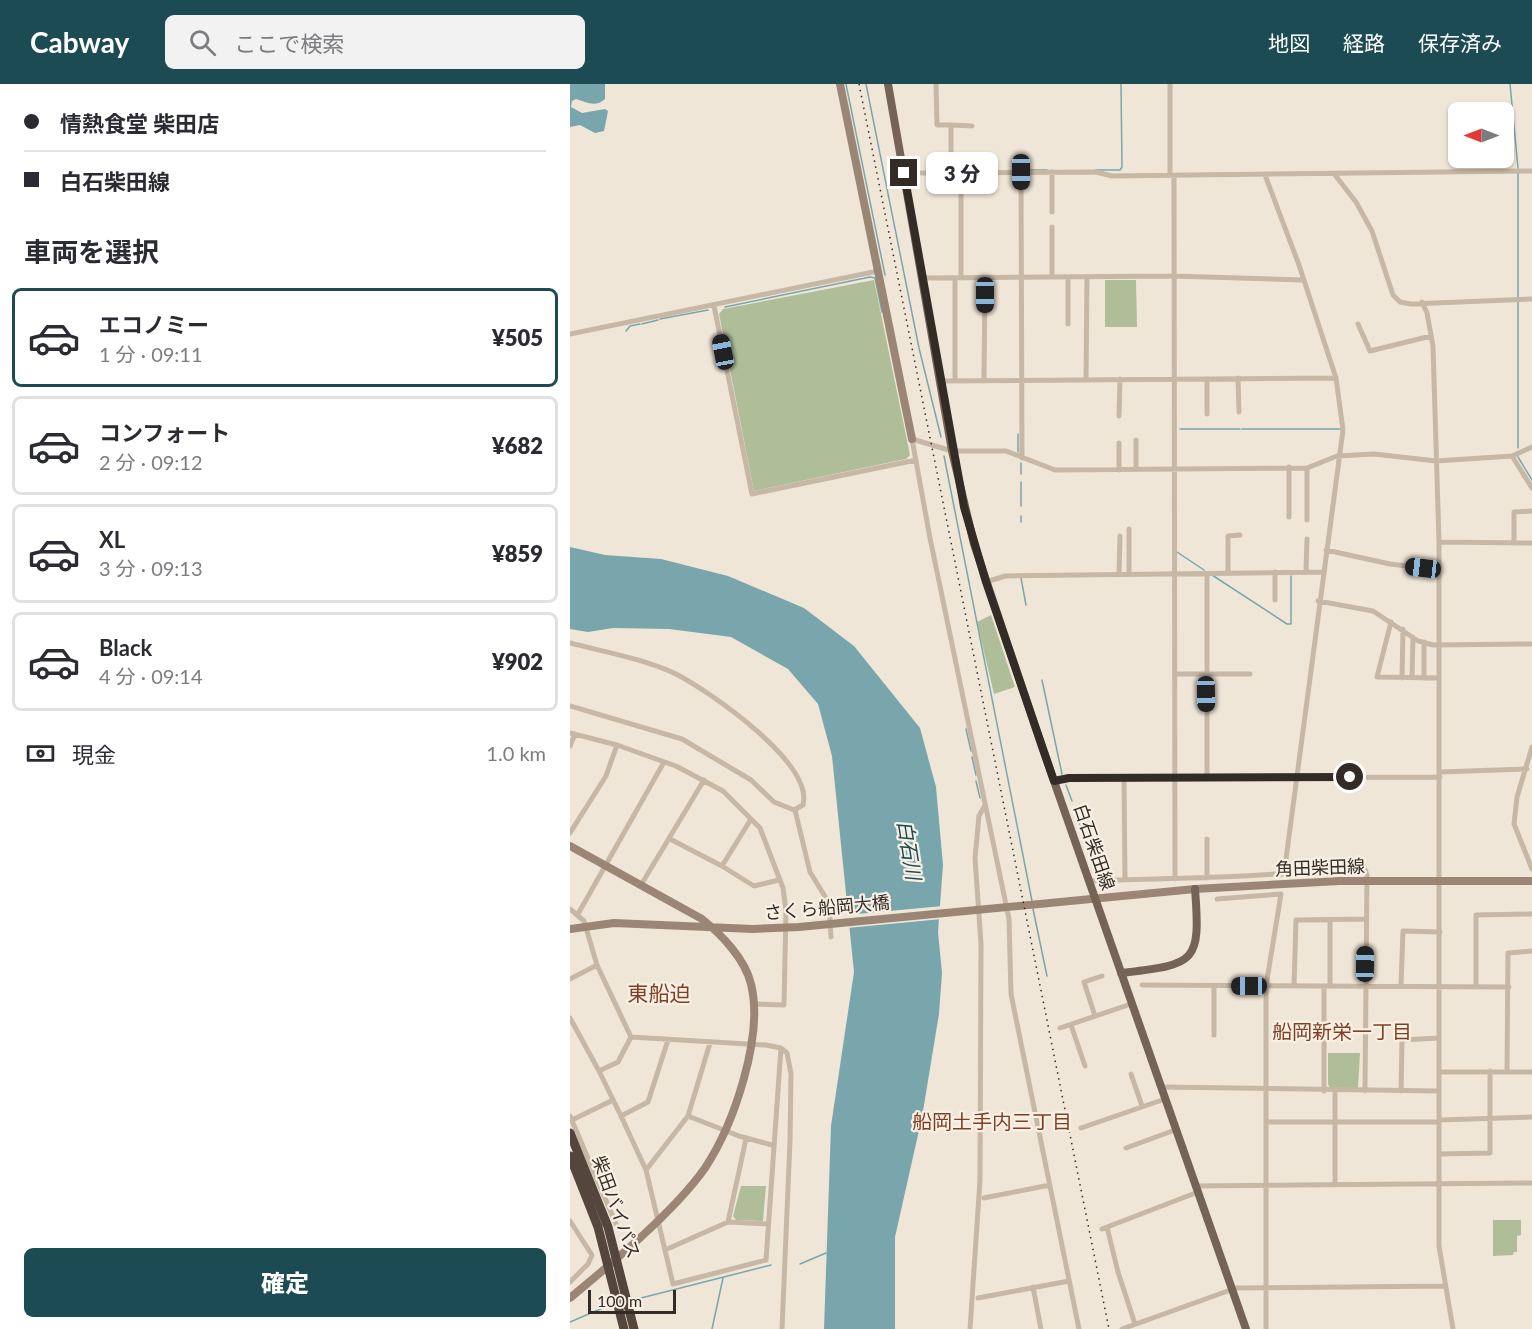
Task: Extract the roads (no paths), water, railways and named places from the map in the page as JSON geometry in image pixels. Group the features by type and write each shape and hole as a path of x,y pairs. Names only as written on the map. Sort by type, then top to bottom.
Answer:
{"highway":[{"name":"柴田バイパス","path":"570,1133 597,1186 618,1256 634,1329"},
{"name":"柴田バイパス","path":"570,1156 587,1196 610,1265 624,1329"}],"main road":[{"name":"白石柴田線","path":"888,84 939,381 964,507 986,582 1054,781 1246,1329"},
{"path":"1121,973 1176,964 1191,954 1198,935 1195,889"}],"street":[{"path":"840,84 1009,919 1011,994 1079,1329"},
{"path":"936,84 937,125 972,126"},
{"path":"1170,84 1174,379 1175,879"},
{"path":"951,125 951,172"},
{"path":"904,173 1096,172 1112,176 1532,171"},
{"path":"955,381 961,172"},
{"path":"1021,172 1022,458"},
{"path":"1052,172 1052,212"},
{"path":"1265,175 1336,378 1343,430 1341,457 1312,644 1314,664 1284,874"},
{"path":"1335,175 1356,202 1372,231 1393,295 1405,303 1532,299"},
{"path":"1052,227 1052,277"},
{"path":"570,334 878,271"},
{"path":"922,278 1173,276 1303,280"},
{"path":"1068,277 1068,324"},
{"path":"1086,380 1087,277"},
{"path":"984,380 985,278"},
{"path":"1422,302 1431,336 1439,542 1440,1246 1453,1329"},
{"path":"714,306 752,494 916,460"},
{"path":"1358,324 1370,351 1431,336"},
{"path":"1238,378 1239,412"},
{"path":"939,381 1336,378"},
{"path":"1119,416 1120,379"},
{"path":"1207,379 1207,414"},
{"path":"912,439 952,451 1006,452 1055,470 1307,468 1338,456 1374,454 1436,461 1512,456 1532,447"},
{"path":"1136,440 1136,469"},
{"path":"1119,443 1119,470"},
{"path":"1512,456 1532,488"},
{"path":"1288,467 1289,517"},
{"path":"1307,468 1307,520"},
{"path":"1514,543 1514,512 1532,512"},
{"path":"1129,529 1129,573"},
{"path":"1228,573 1228,536 1240,535"},
{"path":"1119,574 1120,536"},
{"path":"1306,572 1307,539"},
{"path":"1439,542 1532,543"},
{"path":"1326,550 1390,564 1439,570"},
{"path":"1275,572 1275,600"},
{"path":"986,582 1005,576 1323,572"},
{"path":"1207,574 1208,777"},
{"path":"1318,601 1373,611 1403,629 1413,638 1438,645 1532,644"},
{"path":"1392,622 1377,677 1439,678"},
{"path":"1402,678 1403,629"},
{"path":"1412,678 1413,638"},
{"path":"1424,642 1424,678"},
{"path":"570,643 675,674 723,703 762,737 790,767 804,791 803,804 795,810"},
{"path":"1175,674 1250,674"},
{"path":"570,706 681,739 751,780 774,802 795,810"},
{"path":"570,746 572,733 617,745 664,762 723,790 760,828 783,888 786,910 784,1005 753,1004"},
{"path":"570,833 606,776 617,745"},
{"path":"1532,752 1517,797 1514,824 1532,869"},
{"path":"578,914 664,762"},
{"path":"1054,781 1440,774 1527,769"},
{"path":"1124,778 1125,880"},
{"path":"641,885 704,780"},
{"path":"970,1329 980,1180 981,944 975,858 979,816 985,805"},
{"path":"795,810 810,872 829,903 831,938"},
{"path":"722,866 751,819"},
{"path":"1207,838 1207,878"},
{"path":"670,839 722,866 754,886 779,880"},
{"path":"570,846 702,919 721,934 748,976 753,1004 751,1044 724,1131 705,1168 610,1265 570,1298"},
{"path":"1089,881 1284,874 1360,862 1366,869 1367,880 1365,1091"},
{"name":"角田柴田線","path":"1110,896 1367,880 1532,881"},
{"path":"1217,899 1281,894 1266,986 1266,1329"},
{"name":"さくら船岡大橋","path":"585,926 623,922 753,929 799,927 1110,896"},
{"path":"570,909 578,914 585,926 597,965 631,1037"},
{"path":"1476,986 1476,915 1532,914"},
{"path":"1294,986 1296,920 1366,919"},
{"path":"1324,1091 1330,920"},
{"path":"570,929 585,926"},
{"path":"1401,985 1403,931 1440,932"},
{"path":"1507,1072 1508,953 1532,951"},
{"path":"570,979 597,965"},
{"path":"1095,1016 1084,982 1102,976"},
{"path":"1142,985 1509,987"},
{"path":"1214,986 1214,1035"},
{"path":"1060,1028 1131,1004"},
{"path":"570,1018 599,1071 646,1170 673,1284 766,1260 772,1145 781,1048"},
{"path":"1071,1025 1085,1066"},
{"path":"631,1037 751,1044 781,1048 787,1053 791,1074 782,1329"},
{"path":"599,1071 618,1062 631,1037"},
{"path":"1401,1091 1402,1040 1439,1038"},
{"path":"621,1116 648,1102 668,1040"},
{"path":"646,1170 688,1116 710,1043"},
{"path":"1439,1154 1490,1153 1490,1071"},
{"path":"1439,1072 1532,1072"},
{"path":"1131,1074 1142,1106"},
{"path":"1161,1087 1438,1091"},
{"path":"1335,1091 1335,1184"},
{"path":"1081,1128 1165,1099"},
{"path":"613,1100 571,1118 597,1186 616,1224"},
{"path":"688,1116 746,1139 772,1145"},
{"path":"1266,1122 1532,1118"},
{"path":"1126,1148 1175,1130"},
{"path":"728,1222 746,1139"},
{"path":"1135,1324 1104,1228 1197,1189 1266,1183 1532,1183"},
{"path":"984,1198 1050,1185"},
{"path":"570,1221 592,1255 588,1264 570,1282"},
{"path":"665,1250 728,1222 768,1224"},
{"path":"978,1298 1069,1281"},
{"path":"1122,1329 1232,1289 1446,1286"},
{"path":"1033,1287 1041,1329"}],"water":[{"path":"570,84 605,84 605,99 601,102 590,104 576,99 572,101 571,107 582,113 605,109 608,111 604,131 595,133 580,125 570,127"},
{"name":"白石川","path":"570,547 605,555 661,559 728,576 804,608 854,646 920,728 936,787 943,865 938,932 942,973 939,1014 922,1117 895,1237 895,1329 824,1329 831,1126 854,972 832,756 818,704 788,669 731,637 669,629 613,628 588,632 570,629"}],"waterway":[{"path":"846,84 885,275"},
{"path":"866,84 919,348 941,437"},
{"path":"1096,170 1120,170 1122,167 1121,84"},
{"path":"1510,84 1518,168"},
{"path":"1021,170 1047,170"},
{"path":"1518,173 1518,297"},
{"path":"725,307 870,277 875,278 882,312"},
{"path":"1518,302 1518,448"},
{"path":"660,319 708,310"},
{"path":"646,323 658,320"},
{"path":"626,331 630,326 640,324"},
{"path":"1180,429 1240,429"},
{"path":"1242,429 1341,429"},
{"path":"1018,434 1018,452"},
{"path":"944,456 1032,901"},
{"path":"1518,457 1532,480"},
{"path":"1021,463 1021,474"},
{"path":"1021,482 1021,506"},
{"path":"1021,516 1021,522"},
{"path":"1177,552 1204,570"},
{"path":"1212,575 1287,624 1291,624 1291,576"},
{"path":"1021,578 1026,605"},
{"path":"1042,680 1062,774"},
{"path":"966,729 971,751"},
{"path":"972,757 976,775"},
{"path":"976,781 980,798"},
{"path":"1066,785 1072,801"},
{"path":"1075,810 1081,827"},
{"path":"1033,909 1047,976"},
{"path":"800,1264 826,1253"},
{"path":"641,1298 771,1265"},
{"path":"712,1329 723,1278"},
{"path":"570,1322 612,1304"}],"railway":[{"path":"859,84 1109,1329"}],"district":[{"name":"東船迫","path":"659,994"},
{"name":"船岡新栄一丁目","path":"1342,1032"},
{"name":"船岡土手内三丁目","path":"992,1122"}]}
